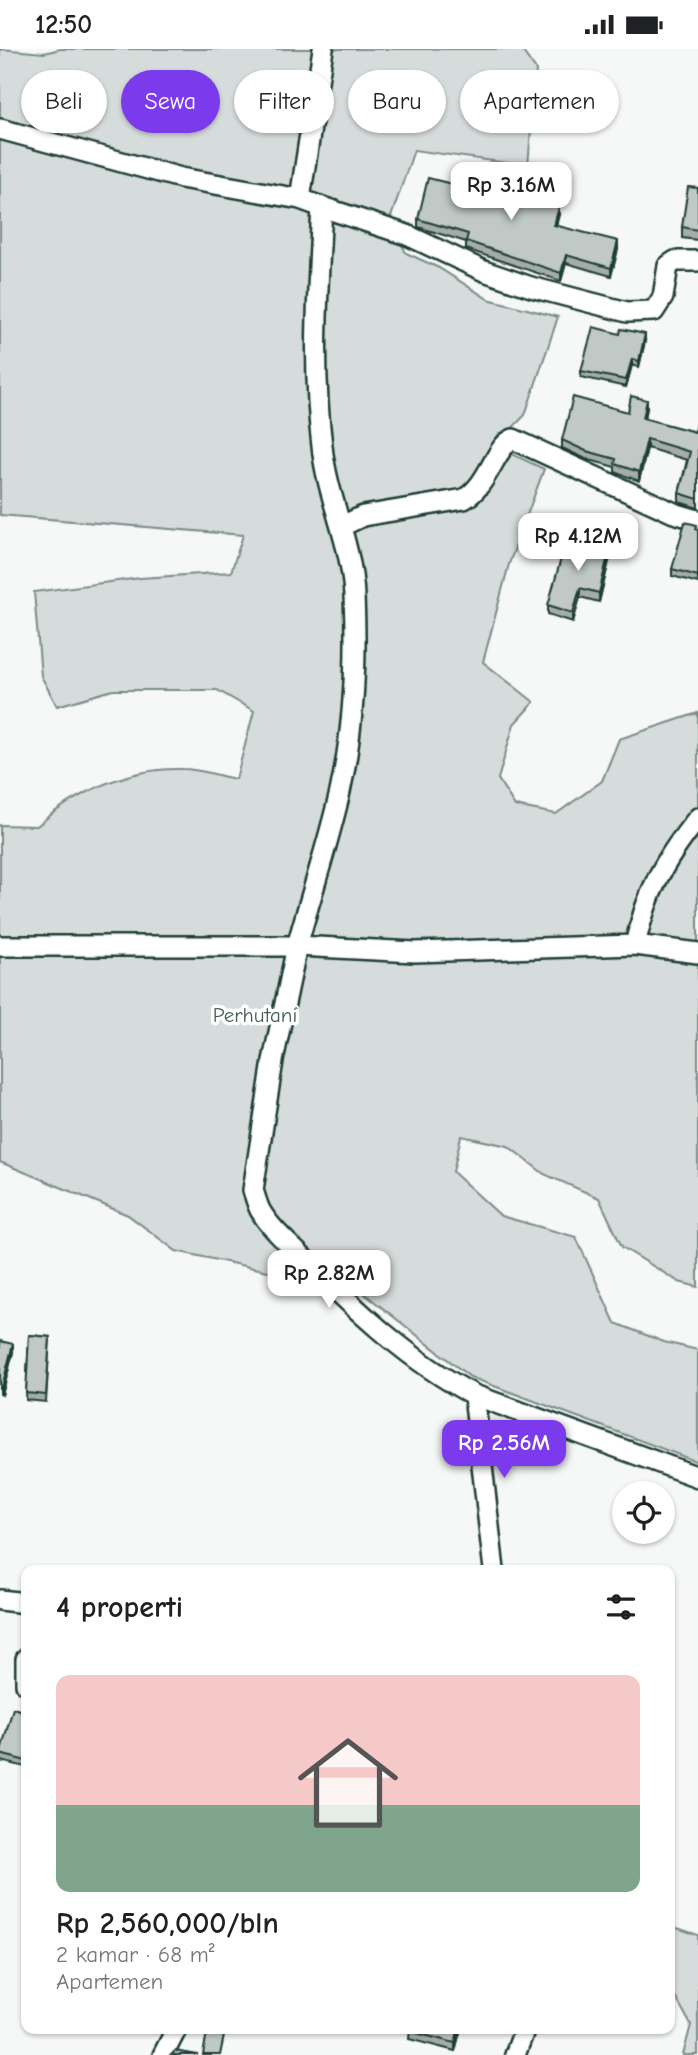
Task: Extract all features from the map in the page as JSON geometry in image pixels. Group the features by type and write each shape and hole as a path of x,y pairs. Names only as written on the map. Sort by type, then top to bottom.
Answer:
{"street":[{"path":"300,199 323,49"},
{"path":"0,129 181,178 300,199 407,235 484,271 531,287 627,312 646,314 654,311 663,297 668,266 675,261 698,261"},
{"path":"321,207 315,325 317,381 322,448 342,526 354,594 352,714 340,792 296,946 253,1171 253,1190 260,1210 276,1231 376,1327 415,1358 474,1395 698,1477"},
{"path":"342,526 363,516 464,499 475,493 503,447 513,439 674,513 698,520"},
{"path":"635,945 648,895 661,866 698,818"},
{"path":"0,946 296,946 415,952 635,945 698,953"},
{"path":"474,1395 494,1565"},
{"path":"0,1601 21,1603"},
{"path":"163,2055 174,2034"},
{"path":"516,2055 523,2034"}],"green space":[{"name":"Perhutani","path":"0,49 44,53 60,49 521,49 536,70 460,70 460,133 531,133 528,166 414,150 390,220 406,253 439,268 488,299 558,317 525,415 495,446 544,469 509,564 483,662 534,702 514,724 498,779 515,806 556,814 602,781 619,739 698,713 698,1287 679,1282 622,1247 599,1198 544,1174 508,1146 461,1136 453,1172 501,1216 576,1237 615,1323 664,1342 698,1350 698,1462 470,1377 342,1276 277,1273 176,1251 128,1215 0,1162 0,825 37,826 86,792 143,772 189,769 236,779 254,711 217,690 113,690 57,706 41,676 34,592 140,578 231,572 243,535 0,515"},
{"path":"677,1928 698,1935 698,2055 683,2055 691,2025 675,1996"}],"building":[{"path":"486,168 524,177 520,196 559,207 554,225 618,241 611,268 566,255 561,273 466,241 468,234 418,219 428,178 476,190 481,189"},
{"path":"688,187 698,188 698,230 682,227"},
{"path":"593,327 620,334 621,329 645,334 639,361 632,359 626,380 581,371"},
{"path":"631,396 647,400 643,418 695,432 698,420 698,499 679,493 690,452 647,439 639,472 615,464 616,459 586,451 562,440 573,397 628,412"},
{"path":"685,522 697,525 698,576 672,569"},
{"path":"567,537 610,548 599,593 580,588 573,613 548,605"},
{"path":"29,1335 50,1337 46,1395 26,1393"},
{"path":"0,1341 13,1344 2,1387 0,1386"},
{"path":"13,1708 21,1710 21,1760 0,1754"},
{"path":"207,2034 224,2036 220,2055 203,2055"},
{"path":"420,2034 457,2034 455,2043"},
{"path":"175,2051 198,2055 171,2055"}]}
